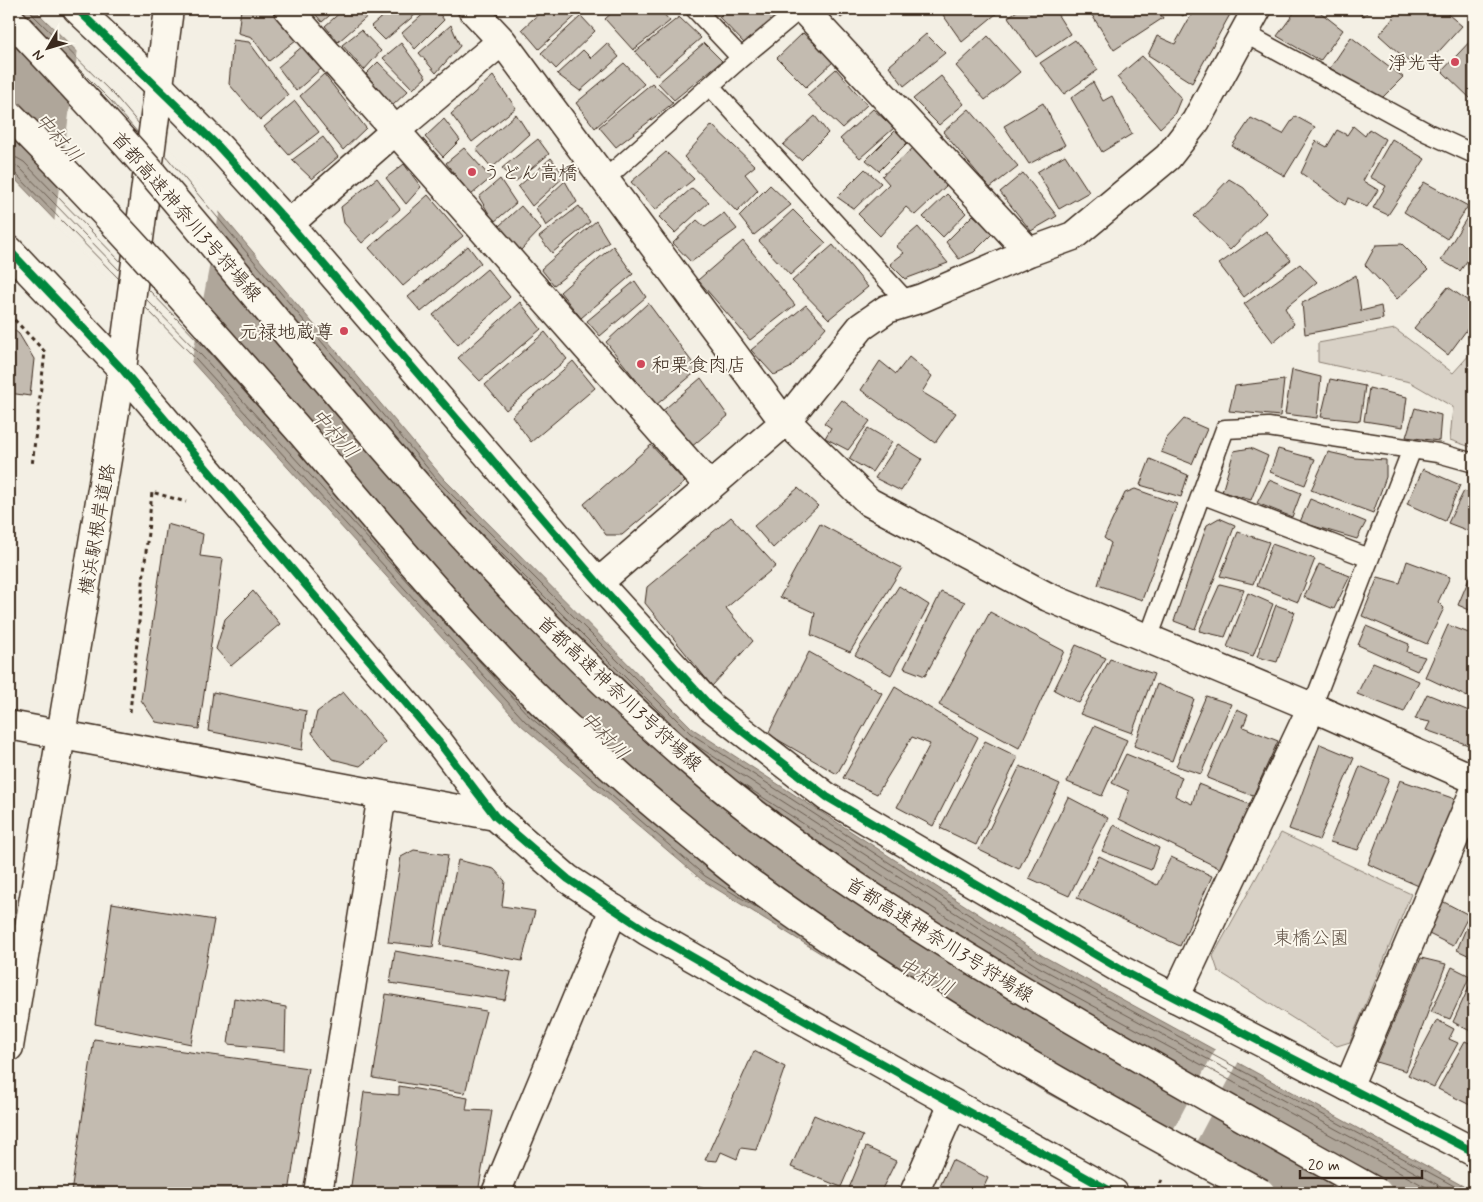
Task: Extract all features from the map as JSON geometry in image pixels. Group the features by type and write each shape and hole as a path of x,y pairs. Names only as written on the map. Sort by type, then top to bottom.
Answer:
{"main road":[{"path":"77,9 218,146 289,224 598,583 711,706 827,797 1125,972 1474,1152"},
{"name":"横浜駅根岸道路","path":"9,1047 122,369 169,9"},
{"path":"288,9 710,487"},
{"path":"472,9 502,41 776,411 869,502 1048,597 1312,707 1474,779"},
{"path":"802,9 1028,252"},
{"path":"598,583 786,421 861,327 887,309 922,298 1028,252 1073,236 1168,157 1196,121 1257,9"},
{"name":"首都高速神奈川3号狩場線","path":"9,18 84,96 423,490 518,595 597,676 690,761 780,833 869,897 1136,1058 1378,1193"},
{"path":"289,224 396,130 502,41"},
{"path":"9,114 149,262 478,636 560,720 650,802 743,879 836,944 924,1001 1063,1084 1261,1193"},
{"path":"9,250 122,369 438,741 495,816 568,879 647,931 1114,1193"},
{"path":"1175,998 1312,707"},
{"path":"9,725 495,816"},
{"path":"1348,1087 1474,792"},
{"path":"318,1193 382,795"},
{"path":"496,1193 614,910"},
{"path":"914,1193 953,1104"}],"lane":[{"path":"696,9 741,58"},
{"path":"605,179 741,58 802,9"},
{"path":"1244,33 1428,133 1474,154"},
{"path":"710,86 908,303"},
{"path":"1148,639 1225,428 1268,427 1438,453 1474,464"},
{"path":"1312,707 1412,449"},
{"path":"1201,494 1369,558"}],"path":[{"path":"9,314 45,352 32,466"}],"green space":[{"path":"1395,329 1453,373 1471,353 1474,355 1474,448 1450,440 1453,407 1410,382 1318,362 1318,343"},
{"name":"東橋公園","path":"1281,833 1411,894 1350,1042 1337,1046 1218,971 1213,956"}],"water":[{"name":"中村川","path":"9,9 34,9 120,94 444,479 693,729 1043,956 1474,1193 1231,1193 1045,1092 702,880 521,725 193,363 9,173"}],"pier":[{"path":"78,49 121,92 220,209 191,364 54,224"},
{"path":"1216,1048 1239,1061 1182,1169 1159,1157"}],"building":[{"path":"241,9 271,9 296,40 269,61 252,37 238,33"},
{"path":"311,9 337,9 322,22"},
{"path":"344,9 366,9 370,14 338,42 325,26"},
{"path":"391,9 422,9 385,40 371,26"},
{"path":"429,9 436,9 444,20 415,49 402,33"},
{"path":"544,9 579,9 581,11 539,49 522,29"},
{"path":"597,9 608,9 602,14"},
{"path":"616,9 659,9 670,21 633,50 605,19"},
{"path":"727,9 777,9 775,18 744,43 719,17"},
{"path":"833,9 852,9 841,18"},
{"path":"951,9 1002,9 962,42 943,15"},
{"path":"1020,9 1054,9 1070,34 1036,57 1008,17"},
{"path":"1096,9 1157,9 1163,18 1114,50 1090,12"},
{"path":"1174,9 1189,9 1183,16"},
{"path":"1199,9 1233,9 1192,83 1148,55 1157,36 1175,44 1190,17"},
{"path":"1297,9 1316,9 1343,30 1320,61 1277,36"},
{"path":"1353,9 1370,9 1364,16"},
{"path":"1401,9 1442,9 1462,26 1420,72 1379,35"},
{"path":"581,16 595,31 556,69 541,53"},
{"path":"679,17 701,38 657,76 635,52"},
{"path":"451,25 460,46 436,73 419,53"},
{"path":"361,30 381,51 364,70 342,45"},
{"path":"803,33 834,61 806,87 777,58"},
{"path":"926,34 945,53 904,86 889,66"},
{"path":"988,36 1020,72 985,100 956,66"},
{"path":"1351,37 1403,77 1381,99 1330,68"},
{"path":"1474,37 1474,102 1442,71"},
{"path":"233,40 249,42 288,95 260,120 229,84"},
{"path":"1075,40 1098,70 1064,94 1040,63"},
{"path":"401,43 426,77 413,89 383,58"},
{"path":"607,43 619,57 580,91 557,74 583,50 591,58"},
{"path":"704,43 722,61 674,100 658,83"},
{"path":"304,45 322,68 296,91 278,67"},
{"path":"1142,56 1181,98 1174,115 1160,128 1117,77"},
{"path":"378,62 408,91 392,106 366,74"},
{"path":"624,63 644,84 595,128 576,103"},
{"path":"836,69 867,105 842,128 807,95"},
{"path":"324,74 366,128 343,150 300,96"},
{"path":"493,76 516,108 472,142 451,114"},
{"path":"941,76 964,104 939,125 913,99"},
{"path":"1093,82 1103,101 1112,96 1132,134 1102,152 1071,98"},
{"path":"652,83 673,103 616,147 599,127"},
{"path":"295,101 319,132 289,155 264,127"},
{"path":"1043,103 1065,145 1029,164 1004,126"},
{"path":"873,109 894,128 860,158 840,139"},
{"path":"969,109 1018,166 990,188 943,132"},
{"path":"516,114 529,134 492,168 476,149"},
{"path":"815,116 828,133 801,160 783,145"},
{"path":"1295,116 1315,127 1285,176 1232,146 1251,118 1283,134"},
{"path":"444,119 460,140 443,157 425,137"},
{"path":"712,125 755,166 745,174 758,190 737,212 684,157"},
{"path":"1353,126 1365,136 1369,129 1385,139 1363,181 1378,190 1367,207 1348,198 1345,205 1301,173 1316,141 1327,147 1337,130 1347,135"},
{"path":"896,130 908,142 879,171 866,160"},
{"path":"323,137 338,157 312,179 292,160"},
{"path":"538,139 549,154 515,182 502,168"},
{"path":"1392,139 1425,159 1388,215 1373,208 1386,186 1370,177"},
{"path":"464,148 491,178 471,195 446,163"},
{"path":"913,148 946,186 915,215 906,207 880,236 858,214 889,184 882,176"},
{"path":"666,152 694,179 655,210 631,182"},
{"path":"1065,155 1089,192 1059,209 1037,172"},
{"path":"551,158 565,176 532,206 518,187"},
{"path":"404,164 421,187 406,204 386,178"},
{"path":"865,169 881,183 854,209 837,197"},
{"path":"1023,173 1057,216 1031,231 1000,192"},
{"path":"377,178 400,209 362,243 344,223 341,207"},
{"path":"500,179 516,203 494,222 479,197"},
{"path":"1229,179 1244,188 1266,213 1230,250 1194,216"},
{"path":"565,181 577,202 546,226 536,208"},
{"path":"1424,182 1468,206 1447,239 1404,212"},
{"path":"770,185 791,205 754,235 739,216"},
{"path":"692,188 709,202 675,233 659,217"},
{"path":"947,194 966,213 943,237 923,217"},
{"path":"428,195 463,236 403,286 369,248"},
{"path":"521,206 541,229 520,251 499,226"},
{"path":"579,206 590,222 552,253 539,237"},
{"path":"1474,206 1474,251 1460,271 1441,260"},
{"path":"793,210 826,243 790,275 759,241"},
{"path":"724,213 737,229 691,262 673,243 697,220 705,227"},
{"path":"973,215 993,233 974,252 959,259 946,242"},
{"path":"596,221 609,242 554,285 541,269"},
{"path":"918,227 948,263 905,279 890,264 904,253 896,246"},
{"path":"1266,231 1291,260 1244,297 1219,264"},
{"path":"743,241 795,305 750,340 698,280"},
{"path":"1402,244 1428,270 1397,299 1365,265 1376,245"},
{"path":"833,245 868,287 829,319 792,281"},
{"path":"468,246 481,263 421,312 408,297"},
{"path":"613,246 633,274 581,318 560,292"},
{"path":"1300,264 1317,282 1285,308 1294,324 1273,342 1244,304"},
{"path":"487,269 510,297 458,345 433,315"},
{"path":"1356,275 1361,311 1381,306 1383,319 1305,334 1302,303"},
{"path":"635,281 646,297 600,336 587,321"},
{"path":"1448,287 1474,305 1474,320 1448,355 1414,328"},
{"path":"520,302 541,329 480,381 458,358"},
{"path":"648,303 698,370 656,405 606,342"},
{"path":"806,305 826,327 790,368 774,375 751,350"},
{"path":"9,326 19,334 34,359 30,396 9,393"},
{"path":"545,332 567,359 506,410 485,385"},
{"path":"909,357 932,376 922,392 956,413 935,443 861,390 880,361 896,374"},
{"path":"573,361 595,388 531,442 512,416"},
{"path":"1292,370 1321,377 1317,418 1285,414"},
{"path":"701,378 728,416 690,448 660,413"},
{"path":"1330,379 1365,386 1360,421 1321,417"},
{"path":"1284,380 1280,416 1229,411 1235,386"},
{"path":"1369,388 1407,397 1403,427 1364,421"},
{"path":"842,400 870,421 848,450 825,438 831,428 824,423"},
{"path":"1415,408 1441,415 1439,441 1406,437"},
{"path":"1184,419 1207,429 1192,464 1161,452 1166,439"},
{"path":"868,428 892,442 872,472 849,459"},
{"path":"898,444 922,459 901,491 875,478"},
{"path":"651,445 685,482 622,535 606,535 584,504"},
{"path":"1250,448 1268,456 1251,500 1222,492 1234,451"},
{"path":"1278,449 1315,459 1305,485 1270,472"},
{"path":"1328,452 1355,458 1386,460 1386,477 1373,513 1311,490"},
{"path":"1150,459 1188,475 1181,497 1140,485"},
{"path":"1423,469 1460,485 1445,521 1407,504"},
{"path":"1269,480 1301,493 1292,517 1257,503"},
{"path":"798,488 818,506 773,548 754,526"},
{"path":"1135,489 1177,504 1142,600 1098,585 1111,543 1104,538 1125,493"},
{"path":"1464,491 1474,495 1474,533 1448,523"},
{"path":"1310,499 1366,522 1357,539 1300,522"},
{"path":"731,517 776,566 726,608 753,641 712,686 645,603 647,587"},
{"path":"1219,518 1235,525 1195,629 1174,621 1207,525"},
{"path":"167,524 203,534 200,556 223,559 199,729 156,722 141,700"},
{"path":"820,524 902,568 850,652 811,635 815,613 780,597"},
{"path":"1238,532 1269,542 1253,584 1220,576"},
{"path":"1272,544 1315,559 1298,602 1257,586"},
{"path":"1407,561 1450,577 1438,602 1444,608 1427,644 1362,616 1378,577 1400,583"},
{"path":"1319,564 1350,576 1334,609 1304,597"},
{"path":"1474,567 1474,612 1458,605"},
{"path":"1220,584 1244,590 1225,637 1199,631"},
{"path":"899,586 929,605 891,675 855,655"},
{"path":"253,591 280,624 231,666 216,649 225,619"},
{"path":"941,592 965,602 925,676 904,668"},
{"path":"1248,593 1273,604 1253,656 1227,647"},
{"path":"1276,605 1295,612 1277,662 1257,657"},
{"path":"990,612 1064,651 1019,748 939,705"},
{"path":"1448,625 1474,635 1474,642 1470,652 1474,655 1474,700 1425,677"},
{"path":"1366,626 1409,644 1407,652 1425,657 1417,671 1358,645"},
{"path":"1076,645 1106,658 1079,703 1054,690"},
{"path":"809,652 882,693 837,774 768,734"},
{"path":"1110,659 1154,674 1132,733 1080,714"},
{"path":"1373,662 1419,681 1404,712 1357,694"},
{"path":"1157,684 1194,699 1172,761 1134,746"},
{"path":"895,687 978,737 933,826 897,807 930,744 912,737 877,794 843,778"},
{"path":"213,692 306,711 302,750 208,731"},
{"path":"343,692 385,742 375,754 360,766 332,759 312,733 317,712"},
{"path":"1427,694 1474,713 1474,747 1426,730 1430,722 1415,719"},
{"path":"1206,696 1231,704 1201,774 1176,766"},
{"path":"1237,709 1248,714 1243,727 1278,741 1253,796 1207,778"},
{"path":"1094,726 1127,740 1102,796 1067,782"},
{"path":"985,741 1018,757 976,845 940,828"},
{"path":"1320,744 1354,758 1319,840 1289,829"},
{"path":"1126,754 1182,777 1175,796 1192,804 1198,784 1251,805 1223,870 1119,819 1129,791 1112,783"},
{"path":"1020,766 1060,784 1019,869 979,850"},
{"path":"1360,766 1389,779 1358,850 1330,842"},
{"path":"1400,780 1455,799 1421,887 1368,864"},
{"path":"1068,797 1108,818 1069,896 1029,878"},
{"path":"1114,825 1159,848 1151,870 1102,851"},
{"path":"1474,828 1474,854 1468,854"},
{"path":"414,850 448,855 433,947 388,942 401,857"},
{"path":"1099,856 1157,885 1171,857 1212,876 1180,946 1077,898"},
{"path":"458,860 494,869 505,881 502,906 535,911 522,961 440,945"},
{"path":"1442,901 1469,915 1453,946 1427,933"},
{"path":"112,903 214,920 191,1044 95,1024"},
{"path":"1474,909 1474,958 1457,950"},
{"path":"395,951 511,972 505,1000 390,983"},
{"path":"1421,958 1446,964 1406,1071 1376,1062"},
{"path":"1452,967 1470,976 1450,1019 1431,1012"},
{"path":"1474,979 1474,1033 1453,1022"},
{"path":"386,994 486,1011 465,1093 373,1078"},
{"path":"234,998 286,1007 285,1050 228,1044"},
{"path":"1437,1020 1454,1029 1449,1039 1458,1043 1434,1087 1408,1075"},
{"path":"94,1039 308,1068 289,1193 71,1193"},
{"path":"1465,1041 1474,1045 1474,1107 1438,1089"},
{"path":"754,1051 785,1067 756,1150 741,1148 737,1159 721,1152 717,1161 705,1160"},
{"path":"399,1086 468,1098 466,1110 492,1111 478,1193 350,1193 364,1092 399,1095"},
{"path":"814,1115 863,1136 841,1187 791,1167"},
{"path":"866,1147 896,1161 880,1193 847,1193"},
{"path":"952,1160 988,1178 981,1193 937,1193"},
{"path":"699,1186 720,1193 696,1193"}],"cycle path":[{"path":"77,9 218,146 289,224 598,583 711,707 827,797 1125,972 1474,1152"},
{"path":"9,250 122,369 438,741 495,816 568,879 647,931 1114,1193"}],"place":[{"name":"淨光寺","path":"1455,62"},
{"name":"うどん高橋","path":"472,172"},
{"name":"元禄地蔵尊","path":"344,331"},
{"name":"和栗食肉店","path":"641,364"}]}
